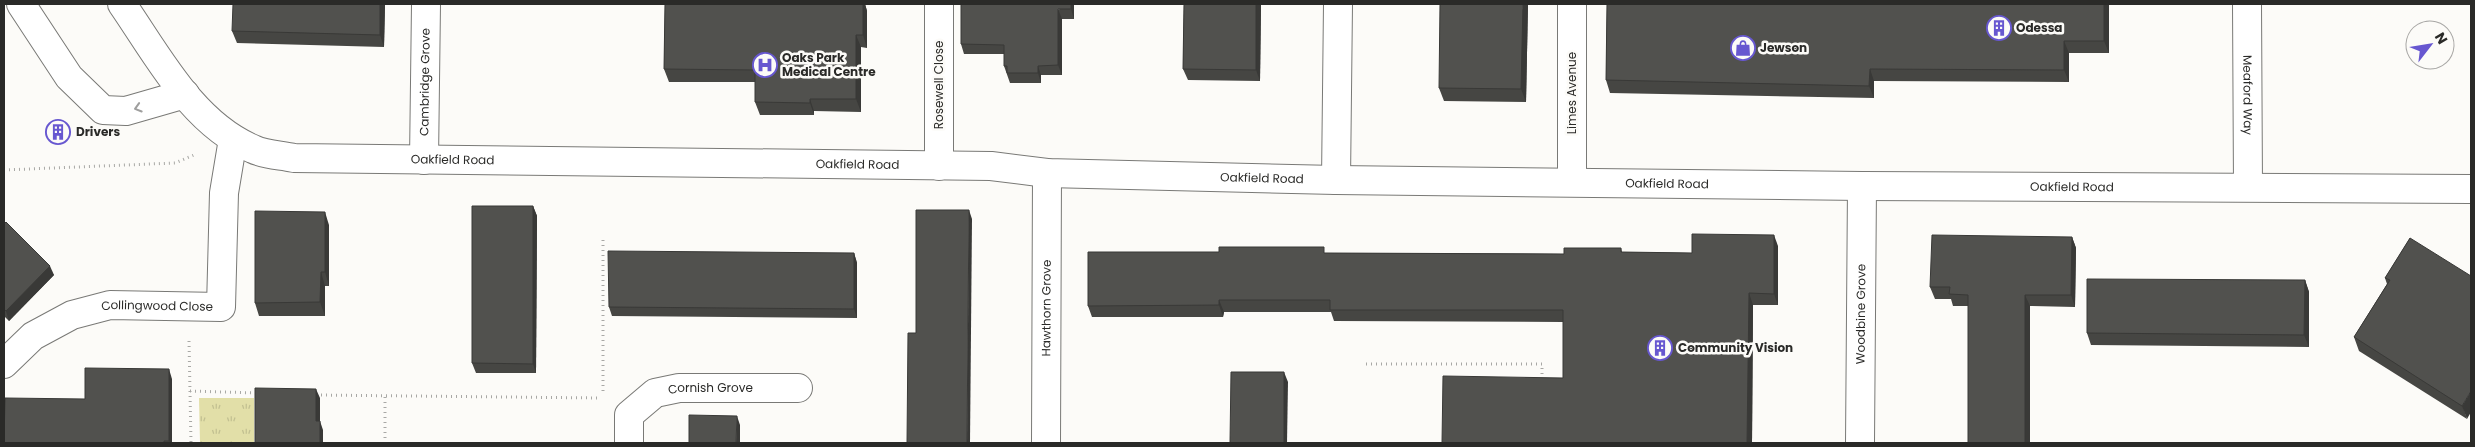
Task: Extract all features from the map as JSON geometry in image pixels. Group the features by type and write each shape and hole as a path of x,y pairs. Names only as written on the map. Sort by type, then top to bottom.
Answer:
{"street":[{"path":"21,4 69,77 103,110 126,111 184,94"},
{"name":"Oakfield Road","path":"122,4 184,94 198,110 233,139 254,150 294,158 991,166 1047,173 1336,180 1862,186 2471,189"},
{"name":"Cambridge Grove","path":"424,160 426,4"},
{"name":"Rosewell Close","path":"939,4 939,166"},
{"path":"1336,180 1338,4"},
{"name":"Limes Avenue","path":"1572,4 1572,182"},
{"name":"Meaford Way","path":"2247,4 2248,187"},
{"name":"Collingwood Close","path":"4,364 33,336 72,315 110,305 221,307 224,193 233,139"},
{"name":"Hawthorn Grove","path":"1046,443 1047,173"},
{"name":"Woodbine Grove","path":"1860,443 1862,186"},
{"name":"Cornish Grove","path":"629,443 629,415 655,393 680,388 798,388"}],"path":[{"path":"4,170 176,163 233,139"},
{"path":"307,394 603,398 603,238"},
{"path":"188,307 191,443"},
{"path":"1366,364 1542,364 1542,384"},
{"path":"190,391 258,393"},
{"path":"385,443 386,396"}],"green space":[{"path":"199,398 254,398 254,443 200,443"}],"building":[{"path":"233,4 380,4 380,35 232,31"},
{"name":"Oaks Park Medical Centre","path":"665,4 863,4 863,35 856,35 856,99 810,99 810,103 755,102 755,70 664,69"},
{"path":"961,4 1071,4 1071,9 1058,9 1058,65 1038,66 1038,73 1007,73 1007,66 1004,66 1004,45 961,44"},
{"path":"1184,4 1256,4 1256,70 1183,69"},
{"path":"1440,4 1523,4 1521,89 1439,88"},
{"path":"1607,4 2104,4 2104,41 2064,41 2064,70 1870,69 1869,86 1606,80"},
{"path":"472,206 533,206 533,364 472,363"},
{"path":"916,210 969,210 967,443 907,443 908,333 916,333"},
{"path":"255,211 325,212 325,272 321,272 320,302 255,303"},
{"path":"6,222 50,266 6,311 4,309 4,224"},
{"path":"1692,234 1774,235 1774,294 1749,293 1747,443 1442,443 1443,376 1563,378 1563,310 1330,310 1330,300 1219,300 1219,305 1088,306 1088,252 1219,252 1219,247 1324,247 1324,253 1564,254 1564,248 1621,248 1621,252 1692,253"},
{"path":"1932,235 2072,237 2071,295 2025,295 2025,443 1968,443 1968,295 1949,294 1950,287 1930,287"},
{"path":"2410,238 2471,276 2471,391 2462,406 2354,337 2390,280 2385,278"},
{"path":"608,251 854,253 854,309 609,307"},
{"path":"2087,279 2305,280 2304,335 2087,333"},
{"path":"85,368 169,369 169,441 164,441 164,443 4,443 5,398 85,399"},
{"path":"1231,372 1284,372 1284,443 1230,443"},
{"path":"255,388 316,389 316,421 320,421 320,443 255,443"},
{"path":"689,415 737,416 736,443 689,443"}],"place":[{"name":"Odessa","path":"1999,28"},
{"name":"Jewson","path":"1743,48"},
{"name":"Oaks Park Medical Centre","path":"765,65"},
{"name":"Drivers","path":"58,132"},
{"name":"Community Vision","path":"1660,348"}]}
